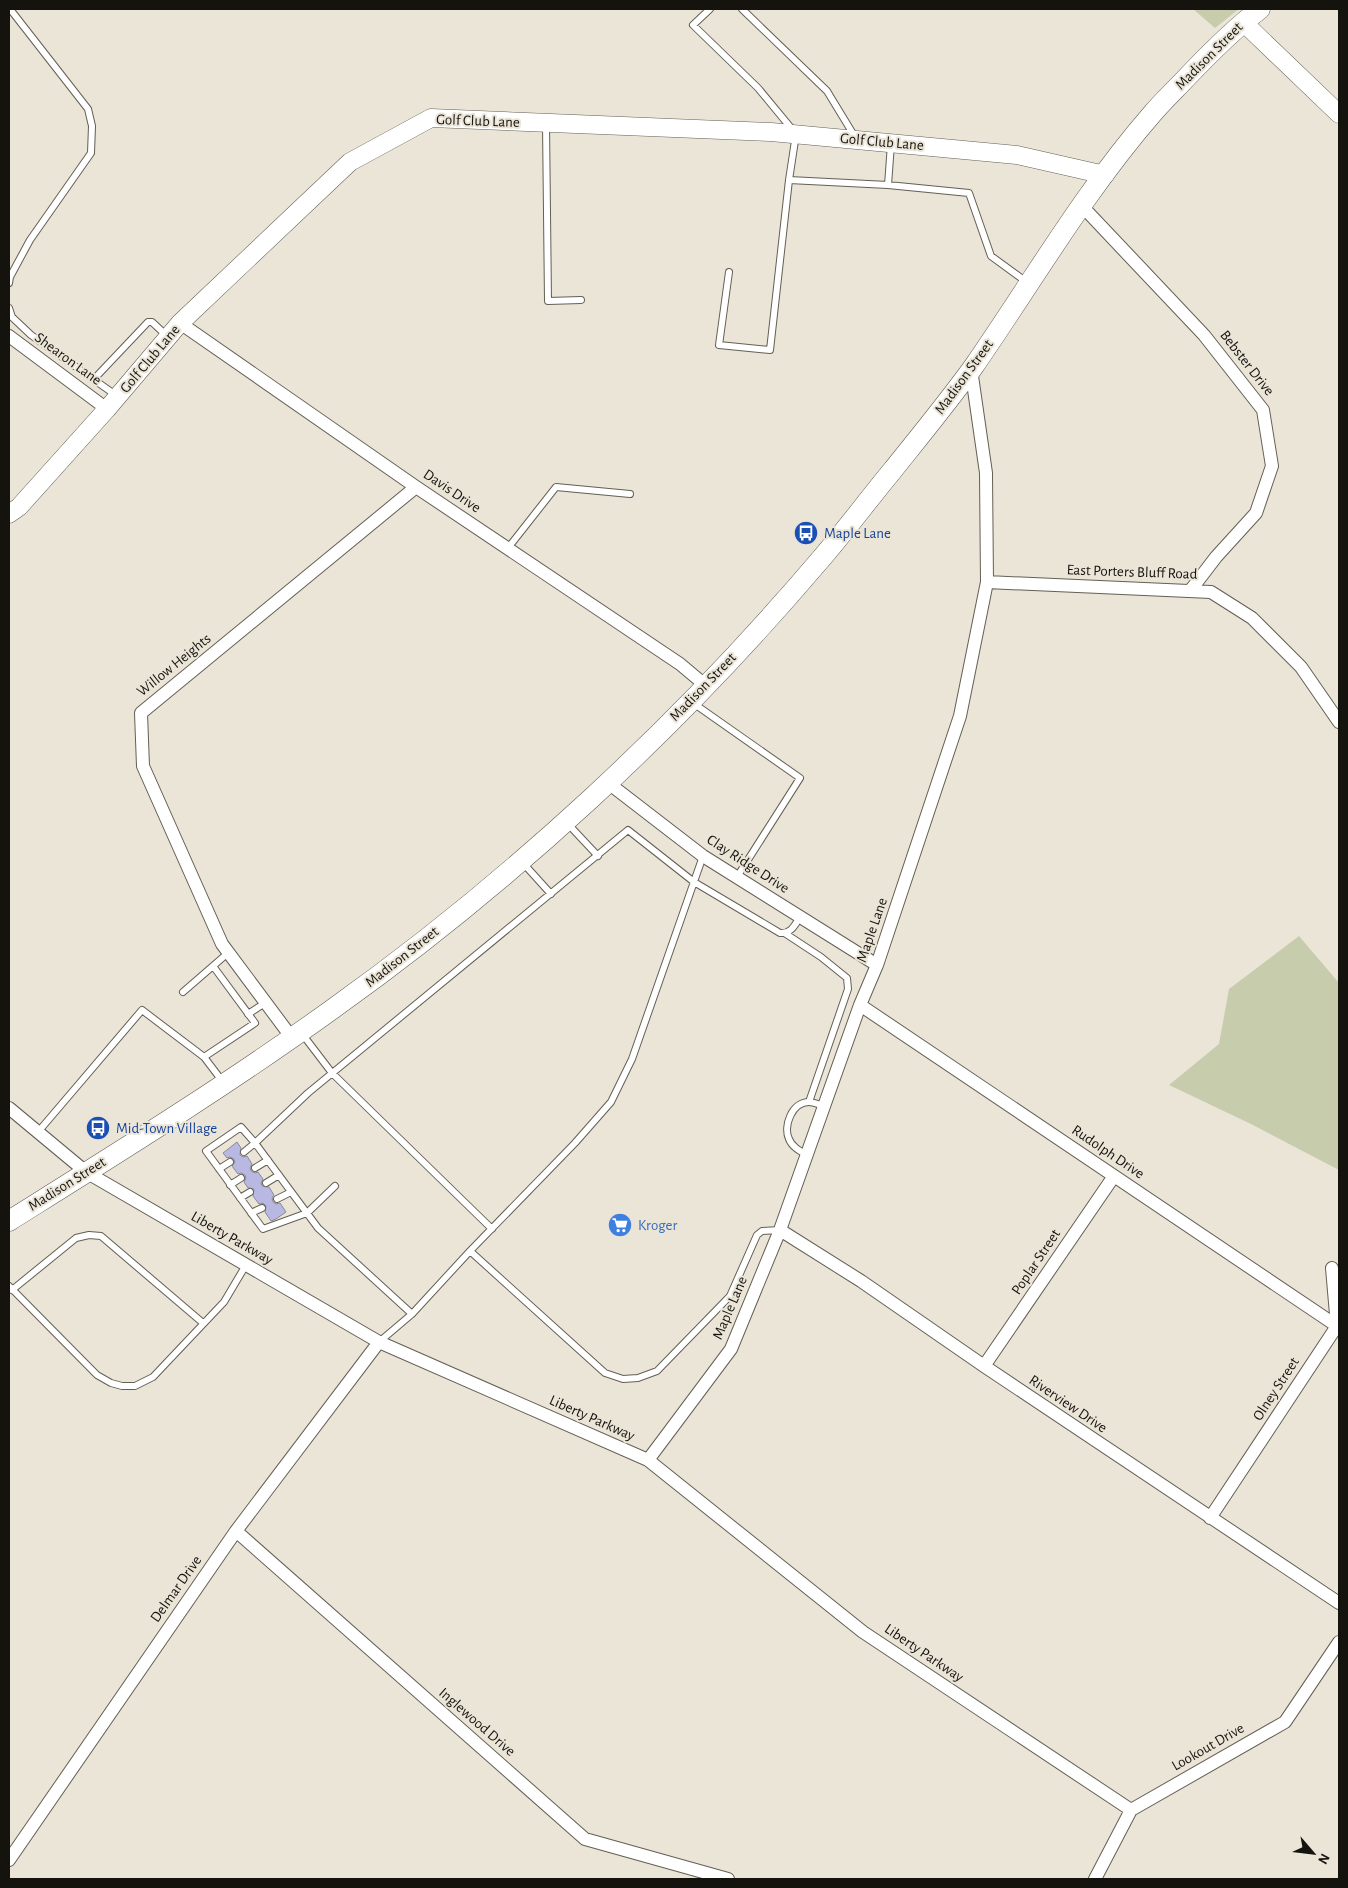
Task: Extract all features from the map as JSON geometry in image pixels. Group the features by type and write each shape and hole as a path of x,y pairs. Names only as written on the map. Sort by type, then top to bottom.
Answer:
{"main road":[{"name":"Madison Street","path":"9,1221 224,1084 296,1035 396,962 521,860 608,782 690,701 821,559 930,424 971,369 1082,206 1152,114 1206,57 1243,22 1260,9"}],"street":[{"path":"1243,22 1339,114"},
{"name":"Golf Club Lane","path":"9,514 19,508 180,323 350,162 431,118 796,134 1017,155 1105,175"},
{"name":"Bebster Drive","path":"1082,206 1204,335 1262,410 1272,466 1256,513 1216,557 1190,591"},
{"name":"Davis Drive","path":"180,323 416,487 680,664 705,685"},
{"name":"Shearon Lane","path":"9,336 113,402"},
{"name":"Maple Lane","path":"648,1460 731,1349 780,1230 860,1005 877,965 960,716 987,582 986,473 971,369"},
{"name":"Willow Heights","path":"296,1035 265,1003 222,944 143,766 141,713 416,487"},
{"name":"East Porters Bluff Road","path":"987,582 1212,592 1252,618 1301,667 1339,722"},
{"name":"Clay Ridge Drive","path":"608,782 702,856 877,965"},
{"name":"Rudolph Drive","path":"860,1005 1337,1326"},
{"name":"Liberty Parkway","path":"9,1108 86,1172 379,1342 648,1460 863,1632 1131,1810"},
{"name":"Poplar Street","path":"984,1366 1114,1176"},
{"name":"Riverview Drive","path":"780,1230 861,1281 984,1366 1339,1603"},
{"path":"1332,1268 1337,1326"},
{"name":"Olney Street","path":"1210,1518 1337,1326"},
{"name":"Delmar Drive","path":"9,1860 236,1531 379,1342"},
{"name":"Inglewood Drive","path":"236,1531 585,1839 728,1879"},
{"name":"Lookout Drive","path":"1131,1810 1285,1722 1339,1642"},
{"path":"1095,1879 1131,1810"}],"lane":[{"path":"9,283 10,276 30,240 91,154 92,126 88,109 10,9"},
{"path":"710,9 693,25 758,88 796,134 770,350 719,345 729,272"},
{"path":"742,9 827,90 857,140"},
{"path":"546,123 548,301 581,300"},
{"path":"888,185 891,143"},
{"path":"789,180 888,185 969,193 991,256 1029,283"},
{"path":"9,308 12,318 31,335 94,380 113,402"},
{"path":"94,380 148,322 152,322 168,337"},
{"path":"508,548 556,487 630,494"},
{"path":"690,701 800,778 737,877"},
{"path":"565,821 598,856"},
{"path":"244,1152 256,1143 308,1093 628,830 694,882 780,933 786,934 848,978 848,989 809,1102"},
{"path":"379,1342 412,1314 575,1143 611,1102 632,1059 702,856"},
{"path":"521,860 551,894"},
{"path":"786,934 800,917"},
{"path":"183,992 228,953"},
{"path":"204,1057 255,1023 213,966"},
{"path":"248,1014 265,1003"},
{"path":"38,1132 142,1010 204,1057 224,1084"},
{"path":"296,1035 332,1074 492,1228"},
{"path":"807,1154 796,1149 789,1140 786,1128 792,1111 798,1105 809,1102 824,1106"},
{"path":"335,1186 307,1213 263,1229 206,1151 241,1127 256,1143 291,1192 307,1213 318,1228 412,1314"},
{"path":"255,1168 268,1160"},
{"path":"220,1170 230,1162"},
{"path":"266,1183 279,1175"},
{"path":"230,1185 241,1178"},
{"path":"240,1198 250,1192"},
{"path":"277,1199 291,1192"},
{"path":"251,1213 262,1208"},
{"path":"470,1251 605,1373 623,1379 638,1378 657,1371 730,1296 757,1234 762,1231 780,1230"},
{"path":"203,1324 101,1236 89,1235 76,1238 10,1288 97,1375 111,1384 135,1386 153,1377 224,1302 246,1265"}],"green space":[{"path":"1193,9 1239,9 1215,28"},
{"path":"1299,936 1339,983 1339,1170 1251,1124 1169,1085 1219,1044 1229,989"}],"building":[{"path":"237,1142 241,1148 240,1155 243,1157 247,1156 252,1164 251,1171 258,1172 263,1179 262,1186 269,1187 274,1195 272,1198 273,1202 276,1204 280,1203 286,1212 276,1219 271,1221 265,1212 266,1206 263,1203 259,1204 253,1196 254,1189 248,1188 244,1182 245,1175 238,1174 232,1166 235,1162 234,1159 227,1158 223,1153"}],"place":[{"name":"Maple Lane","path":"806,533"},
{"name":"Mid-Town Village","path":"98,1128"},
{"name":"Kroger","path":"620,1225"}]}
